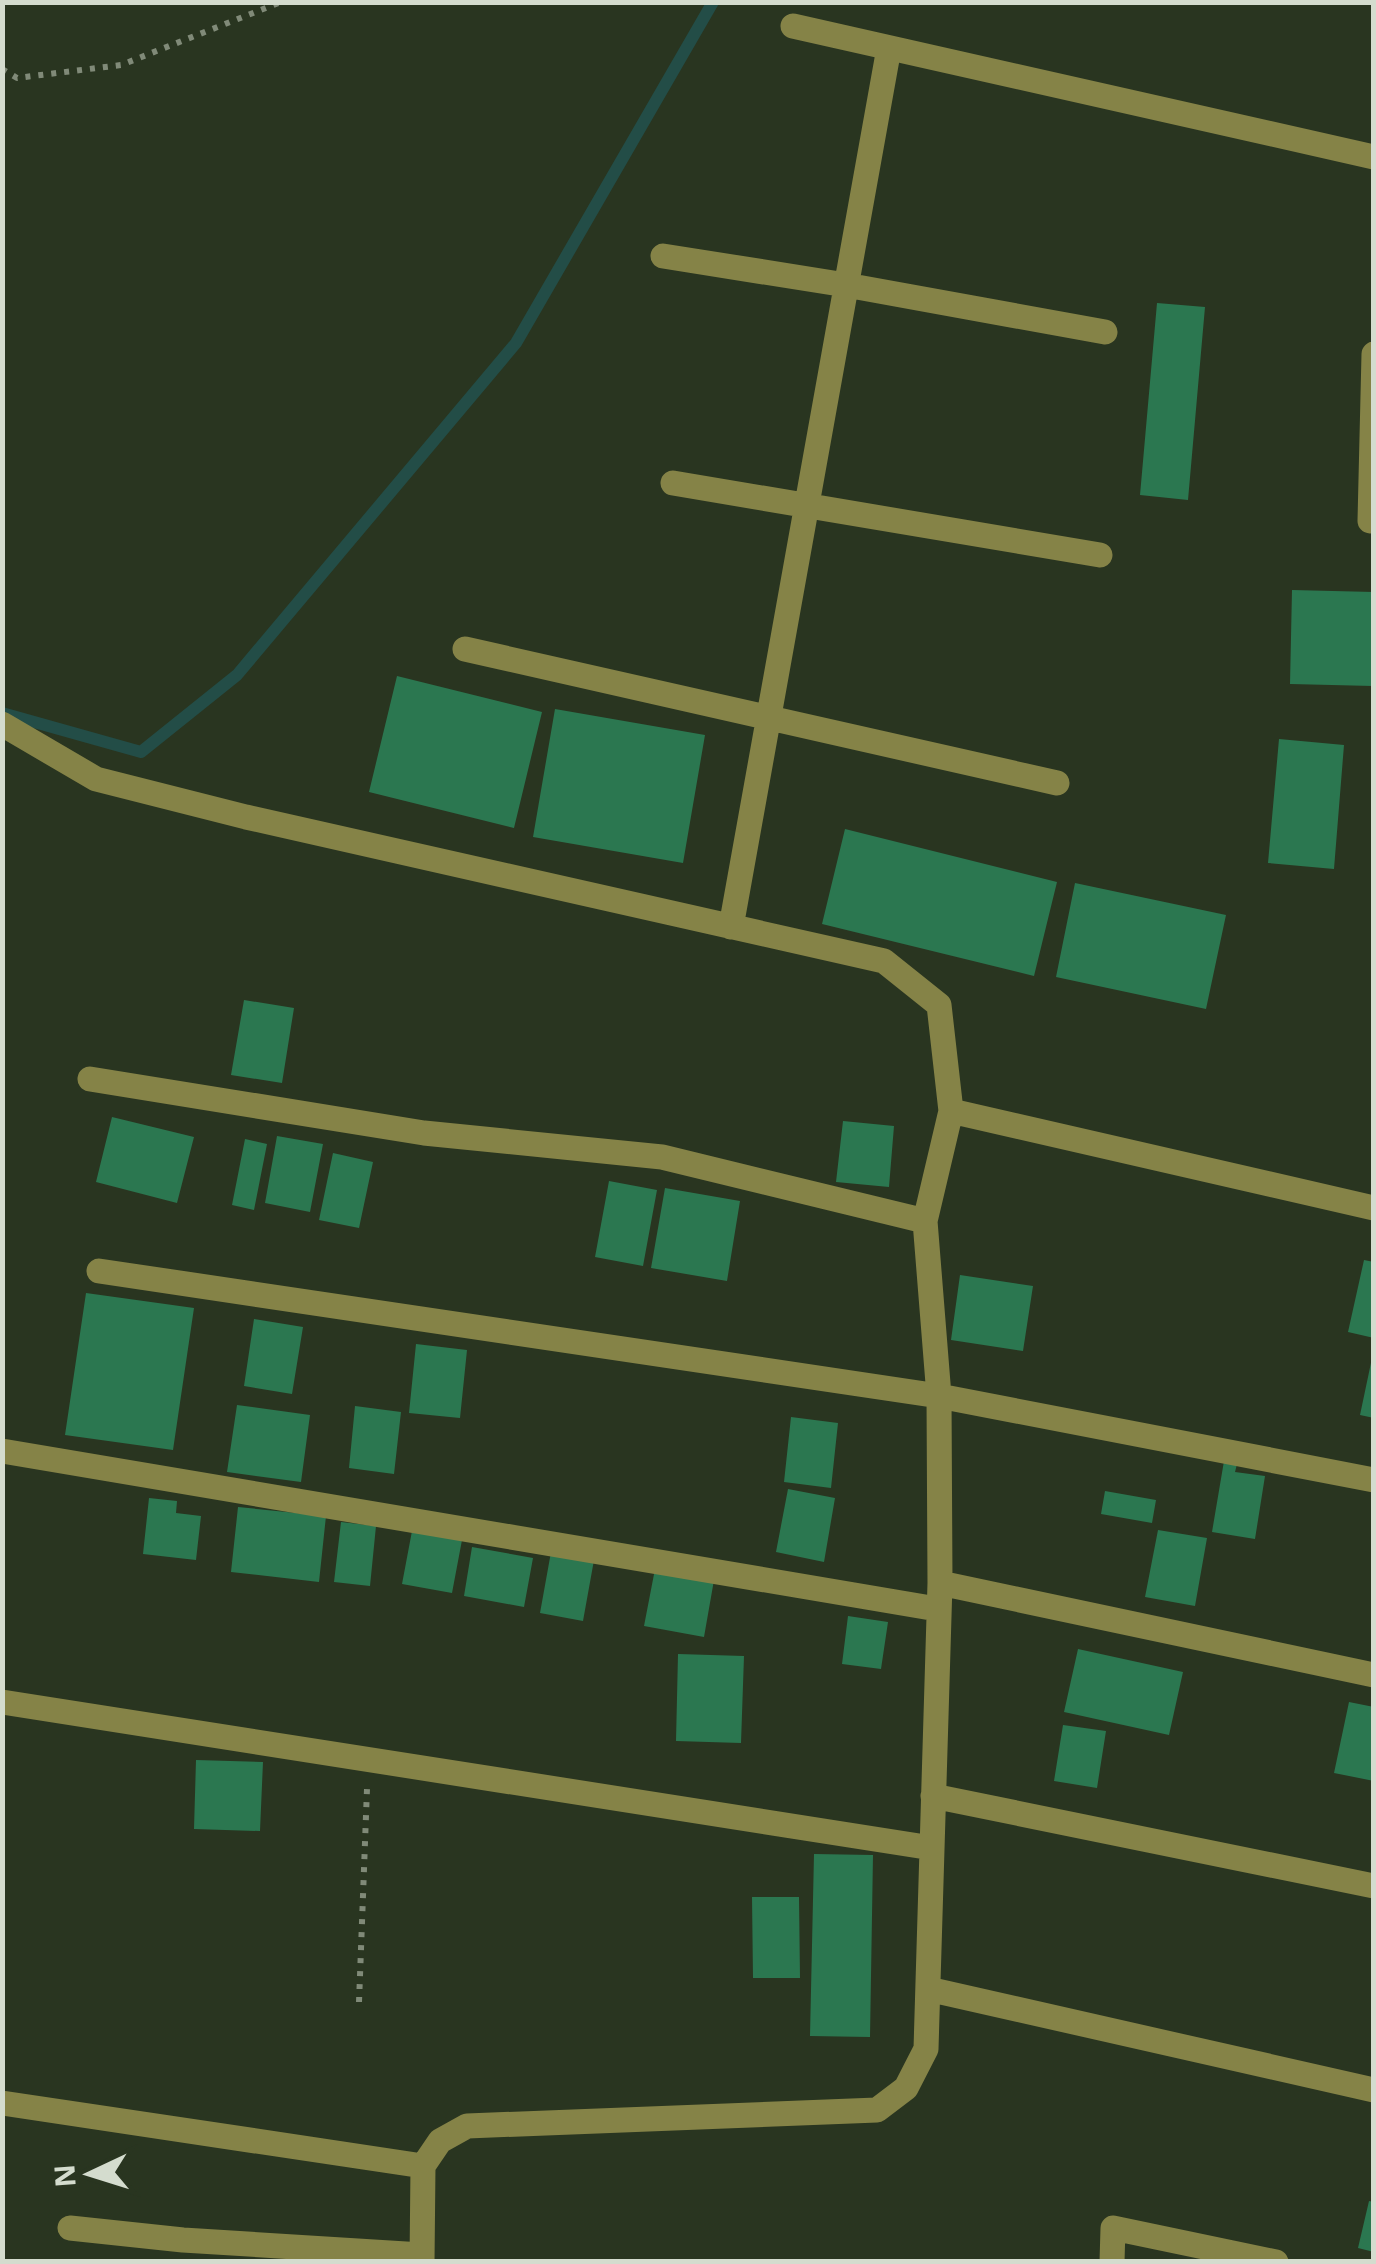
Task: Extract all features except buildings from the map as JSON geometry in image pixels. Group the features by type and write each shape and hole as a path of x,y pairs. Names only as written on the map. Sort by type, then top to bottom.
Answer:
{"street":[{"path":"793,26 1374,157"},
{"path":"731,927 888,48"},
{"path":"663,256 846,284 1105,332"},
{"path":"1370,521 1374,354"},
{"path":"673,483 1100,556"},
{"path":"465,649 1058,783"},
{"path":"2,724 96,779 246,817 884,961 939,1006 951,1110 926,1221 939,1396 938,1596 926,2050 906,2088 877,2110 468,2126 440,2141 423,2166 422,2258 183,2251 70,2228"},
{"path":"90,1079 424,1134 662,1157 926,1221"},
{"path":"951,1110 1374,1208"},
{"path":"99,1271 939,1396 1374,1480"},
{"path":"2,1451 938,1596 1374,1675"},
{"path":"2,1702 932,1848"},
{"path":"933,1796 1374,1886"},
{"path":"928,1989 1374,2090"},
{"path":"2,2103 423,2166"},
{"path":"1112,2262 1113,2228 1264,2260"}],"path":[{"path":"2,69 17,78 122,64 282,2"},
{"path":"359,2002 368,1760"}],"waterway":[{"path":"2,713 141,752 237,675 516,343 713,2"}]}
